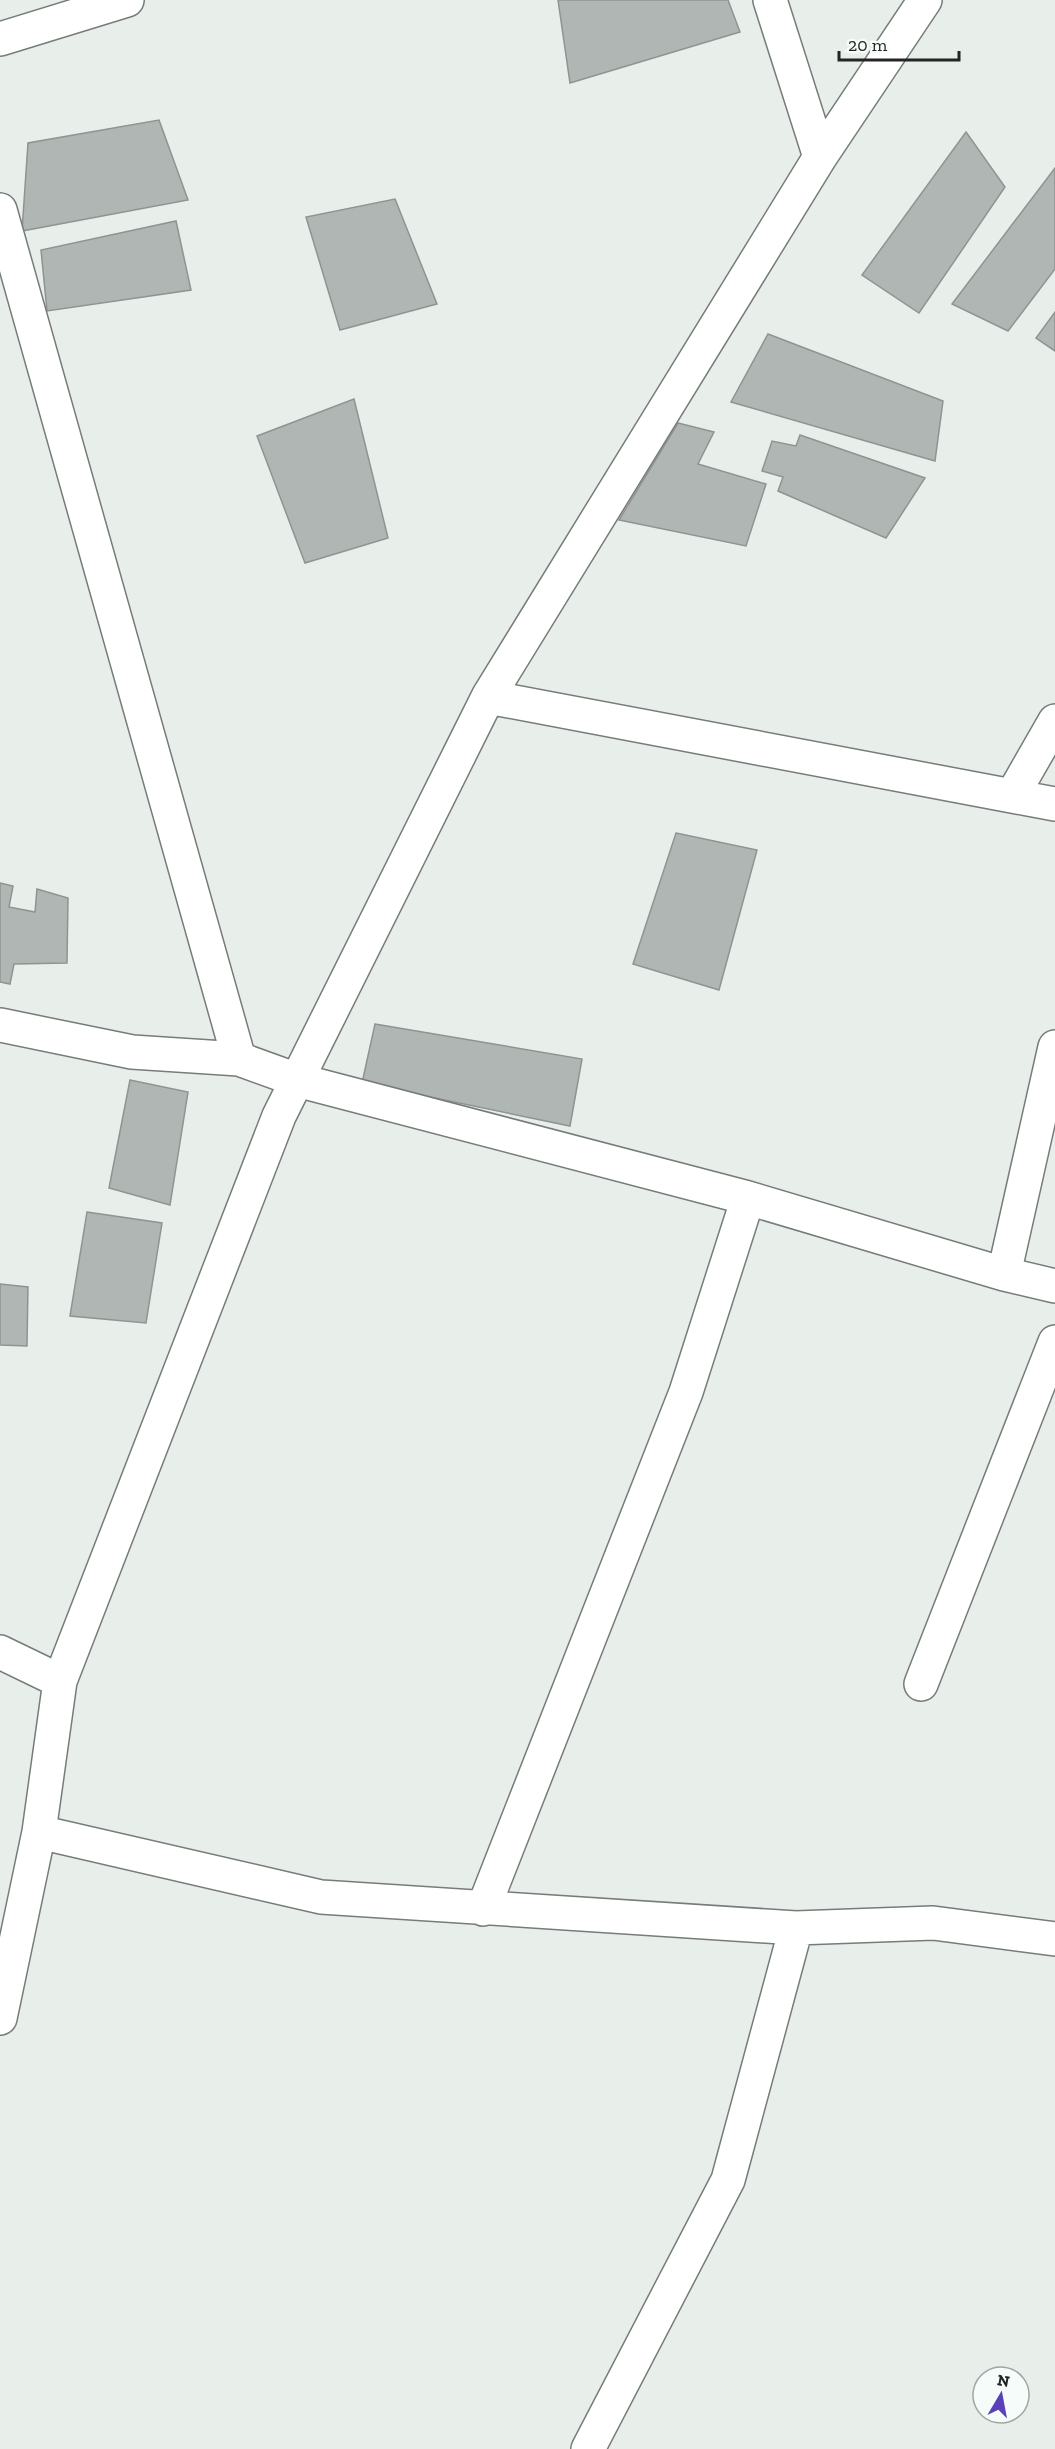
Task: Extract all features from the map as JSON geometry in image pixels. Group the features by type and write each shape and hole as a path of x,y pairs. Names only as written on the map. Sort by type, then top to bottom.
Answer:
{"street":[{"path":"0,39 127,0"},
{"path":"770,0 820,157"},
{"path":"0,2018 39,1832 60,1681 279,1116 488,697 820,157 926,0"},
{"path":"0,210 239,1059"},
{"path":"488,697 1055,804"},
{"path":"1012,796 1055,721"},
{"path":"0,1025 132,1052 239,1059 297,1080 748,1198 1004,1274 1055,1286"},
{"path":"1004,1274 1055,1047"},
{"path":"483,1909 686,1392 748,1198"},
{"path":"921,1684 1055,1342"},
{"path":"0,1652 60,1681"},
{"path":"39,1832 321,1897 796,1928 933,1923 1055,1939"},
{"path":"588,2449 728,2180 796,1928"}],"building":[{"path":"558,0 728,0 740,32 570,83"},
{"path":"159,120 188,200 22,231 28,143"},
{"path":"966,132 1005,187 919,313 862,275"},
{"path":"1055,168 1055,269 1008,331 952,304"},
{"path":"395,199 437,304 340,330 306,217"},
{"path":"176,221 191,290 47,311 41,250"},
{"path":"1055,312 1055,351 1036,338"},
{"path":"768,334 943,401 935,461 731,402"},
{"path":"354,399 388,538 305,563 257,436"},
{"path":"678,423 714,432 698,464 766,484 746,546 619,520"},
{"path":"800,435 925,478 886,538 778,491 783,477 762,471 772,441 796,446"},
{"path":"676,833 757,850 719,990 633,964"},
{"path":"0,883 13,886 9,907 35,912 37,889 68,898 67,963 14,964 10,984 0,982"},
{"path":"375,1024 582,1059 570,1126 362,1083"},
{"path":"130,1080 188,1092 170,1205 109,1188"},
{"path":"87,1212 162,1223 146,1323 70,1316"},
{"path":"0,1284 28,1287 27,1346 0,1345"}]}
